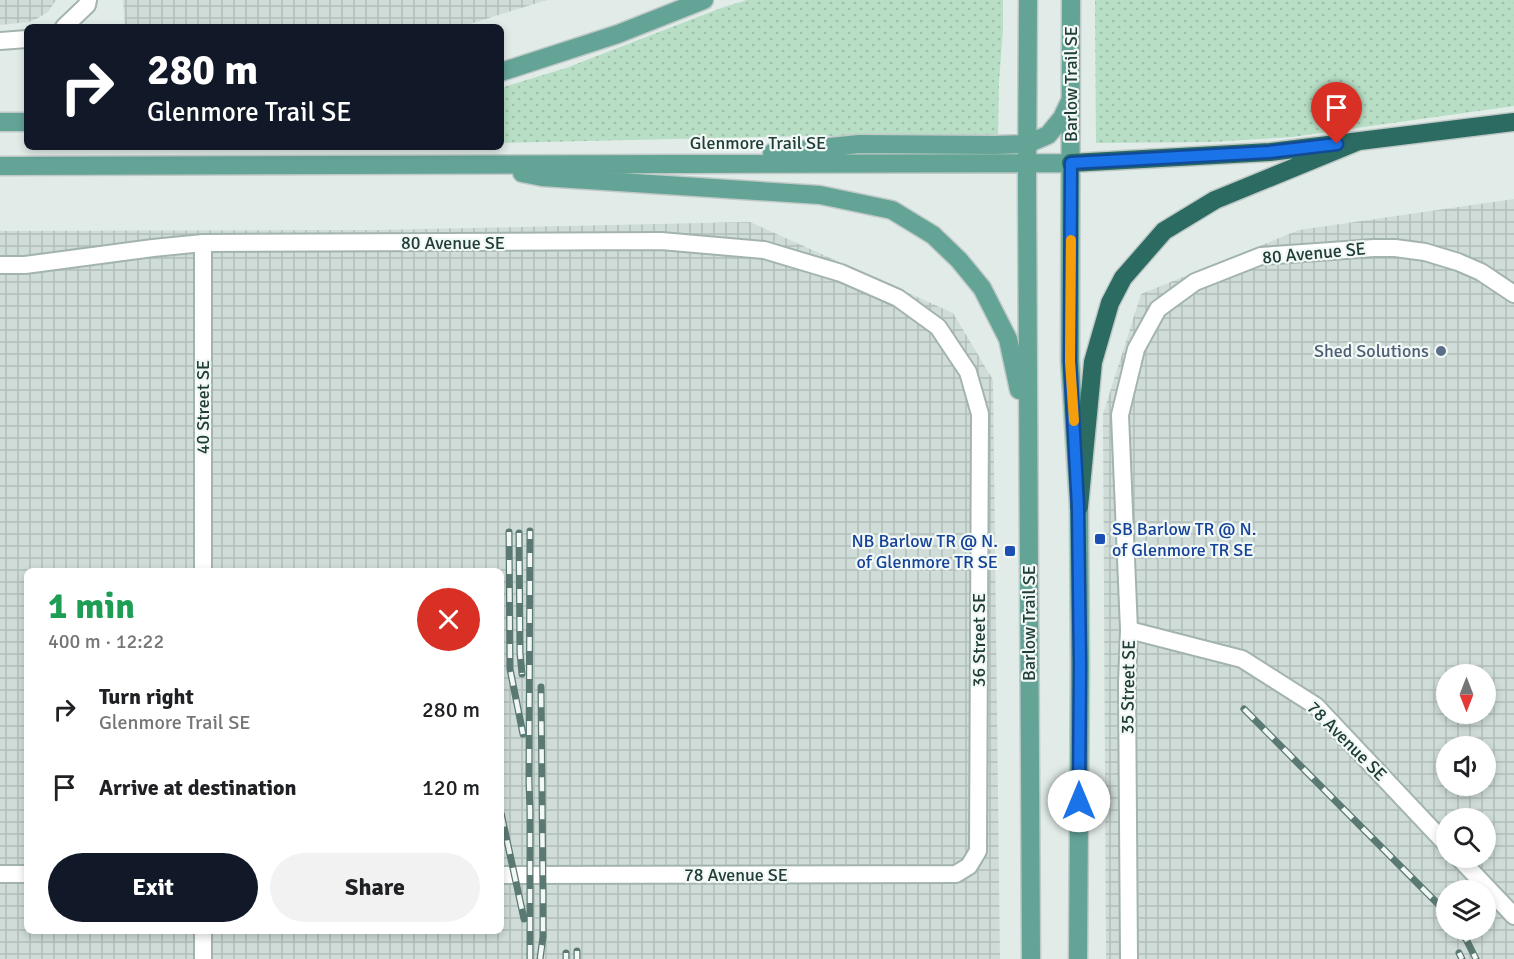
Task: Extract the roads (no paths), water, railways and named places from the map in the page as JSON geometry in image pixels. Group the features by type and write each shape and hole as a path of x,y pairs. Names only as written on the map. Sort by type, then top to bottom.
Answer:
{"highway":[{"name":"Glenmore Trail SE","path":"1071,163 1269,152 1514,122"},
{"path":"1078,507 1093,362 1110,303 1123,278 1164,231 1215,200 1359,141"}],"main road":[{"path":"504,71 618,34 704,0"},
{"name":"Barlow Trail SE","path":"1028,0 1031,959"},
{"name":"Barlow Trail SE","path":"1071,0 1070,361 1078,507 1080,665 1078,959"},
{"path":"671,164 859,144 1027,144 1048,135 1062,118 1071,99"},
{"path":"0,122 24,122"},
{"name":"Glenmore Trail SE","path":"0,166 1071,163"},
{"path":"471,165 542,177 820,195 892,210 933,235 959,260 982,288 1008,339 1018,379 1028,455"}],"street":[{"path":"67,24 87,2"},
{"path":"0,40 24,39"},
{"name":"80 Avenue SE","path":"0,265 25,265 203,243 661,242 764,250 841,273 898,298"},
{"name":"40 Street SE","path":"203,243 203,568"},
{"name":"80 Avenue SE","path":"1120,415 1136,349 1158,309 1195,282 1261,256 1374,248 1425,252 1481,272 1514,294"},
{"name":"36 Street SE","path":"898,298 938,327 968,372 980,414 978,851 969,866"},
{"name":"35 Street SE","path":"1120,415 1129,630 1127,695 1129,959"},
{"name":"78 Avenue SE","path":"1129,630 1242,659 1316,706 1436,833"},
{"name":"78 Avenue SE","path":"504,875 956,874 969,866"},
{"path":"1469,868 1514,916"},
{"path":"0,874 24,874"},
{"path":"203,934 203,959"}],"railway":[{"path":"530,531 530,959"},
{"path":"509,532 510,669 523,734"},
{"path":"519,533 522,674"},
{"path":"540,959 543,937 541,687"},
{"path":"1244,709 1436,902"},
{"path":"504,827 524,919"},
{"path":"1466,940 1476,959"},
{"path":"577,951 577,959"},
{"path":"566,953 566,959"},
{"path":"1459,953 1462,959"}],"place":[{"name":"Shed Solutions","path":"1441,351"},
{"name":"SB Barlow TR @ N. of Glenmore TR SE","path":"1100,539"},
{"name":"NB Barlow TR @ N. of Glenmore TR SE","path":"1010,551"}]}
